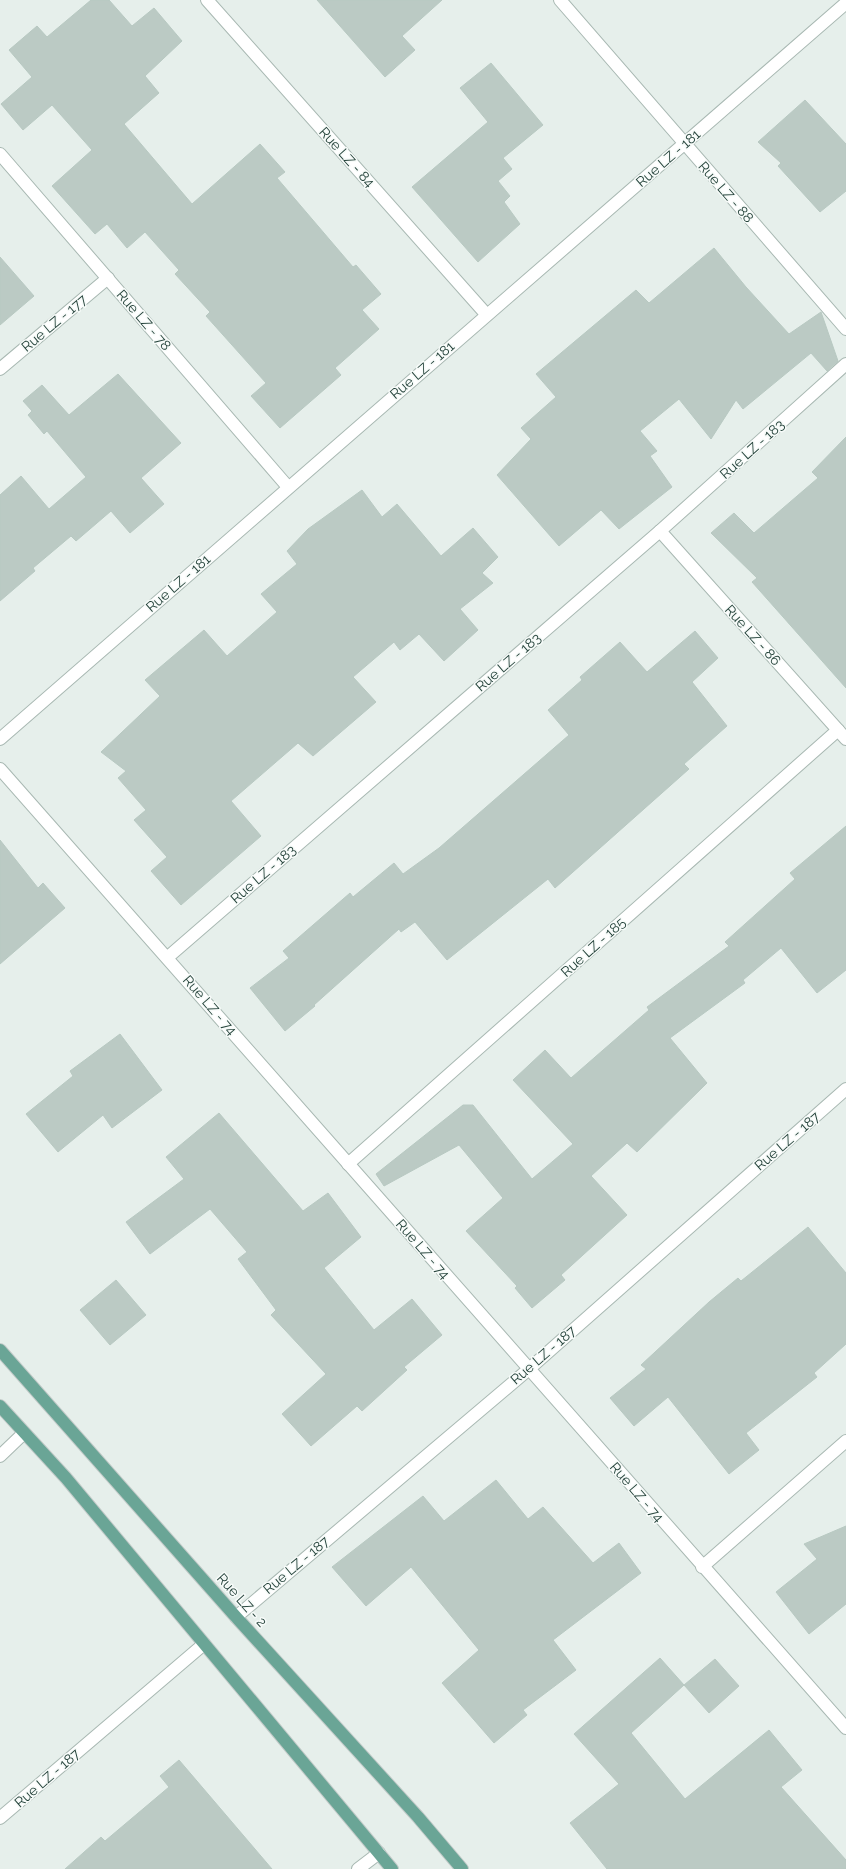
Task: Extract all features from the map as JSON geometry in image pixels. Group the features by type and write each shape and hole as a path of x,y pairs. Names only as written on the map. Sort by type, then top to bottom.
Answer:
{"main road":[{"name":"Rue LZ - 2","path":"0,1350 236,1617 418,1817 462,1869"},
{"path":"0,1406 66,1478 392,1869"}],"street":[{"name":"Rue LZ - 84","path":"207,0 486,314"},
{"name":"Rue LZ - 88","path":"560,0 846,329"},
{"name":"Rue LZ - 181","path":"0,739 486,314 685,144 846,3"},
{"name":"Rue LZ - 78","path":"0,154 288,487"},
{"name":"Rue LZ - 177","path":"0,369 108,278"},
{"name":"Rue LZ - 183","path":"168,957 660,531 846,364"},
{"name":"Rue LZ - 86","path":"660,531 846,740"},
{"name":"Rue LZ - 185","path":"348,1164 838,730"},
{"name":"Rue LZ - 74","path":"0,770 168,957 702,1567 846,1728"},
{"name":"Rue LZ - 187","path":"236,1617 528,1369 846,1089"},
{"path":"0,1456 24,1433"},
{"path":"702,1567 846,1441"},
{"name":"Rue LZ - 187","path":"0,1818 204,1644"},
{"path":"358,1869 379,1853"}],"building":[{"path":"91,0 109,0 132,26 154,8 182,41 145,76 159,93 124,124 192,204 260,144 285,172 277,178 353,267 356,265 381,294 362,310 379,329 335,368 341,375 280,428 251,396 266,383 206,316 210,312 175,274 179,270 145,232 127,248 107,224 95,234 52,186 92,150 52,105 23,130 1,104 32,77 9,50 37,26 47,37"},
{"path":"317,0 442,0 402,36 415,50 385,77"},
{"path":"491,63 543,125 503,158 512,169 498,181 510,196 504,202 520,224 478,262 412,187 488,122 460,88"},
{"path":"805,100 846,144 846,191 820,212 778,166 781,163 758,142"},
{"path":"714,248 746,287 789,334 821,312 838,361 827,371 811,353 743,409 736,400 711,439 679,399 640,431 657,451 650,456 672,487 619,529 601,510 559,546 497,475 531,439 521,428 556,397 536,374 636,290 649,303"},
{"path":"0,257 34,296 0,325"},
{"path":"118,374 181,443 141,478 164,504 130,533 111,511 76,541 71,536 33,568 35,571 0,601 0,495 21,476 49,509 86,477 47,431 44,434 28,415 32,411 23,401 42,385 69,415"},
{"path":"846,437 846,688 752,582 757,578 711,533 734,513 754,533 818,478 812,472"},
{"path":"362,490 382,517 397,504 441,556 473,528 498,557 482,573 493,583 460,609 478,630 444,661 419,634 400,650 394,642 353,677 376,702 313,756 298,743 231,801 261,836 181,905 151,871 167,857 134,820 146,810 118,778 126,771 101,752 160,696 145,680 204,630 227,656 277,612 261,594 297,564 287,551 308,529"},
{"path":"695,631 718,658 692,682 727,726 684,764 689,769 555,888 548,879 447,960 415,922 401,932 399,929 314,1005 315,1006 285,1031 250,988 289,958 283,951 350,893 353,897 394,863 403,874 439,848 569,735 548,710 582,680 580,677 620,642 647,672"},
{"path":"846,826 846,970 817,993 781,948 743,980 745,983 670,1038 707,1083 637,1152 627,1143 591,1176 627,1215 561,1275 565,1280 532,1308 515,1288 517,1286 466,1231 503,1198 459,1145 384,1186 376,1174 463,1105 473,1105 532,1179 573,1144 513,1080 545,1050 571,1078 649,1010 647,1007 729,946 725,942 795,879 790,873"},
{"path":"0,840 38,888 43,883 65,908 0,964"},
{"path":"120,1034 162,1090 112,1128 103,1115 58,1152 26,1114 73,1076 70,1071"},
{"path":"219,1113 303,1211 328,1193 361,1237 324,1268 374,1330 412,1299 442,1335 404,1367 407,1370 362,1411 357,1406 311,1446 282,1414 326,1374 271,1315 276,1310 238,1259 247,1252 210,1209 150,1254 126,1222 184,1179 166,1157"},
{"path":"808,1227 846,1273 846,1344 814,1373 817,1377 746,1433 759,1450 729,1474 668,1397 634,1426 610,1398 646,1369 641,1365 709,1302 738,1278 741,1281"},
{"path":"116,1280 146,1315 110,1345 80,1310"},
{"path":"496,1480 528,1519 543,1507 593,1563 619,1543 641,1573 553,1640 576,1670 523,1710 527,1715 494,1743 442,1683 479,1650 411,1567 366,1606 332,1567 423,1496 444,1521"},
{"path":"846,1526 846,1604 809,1634 776,1592 817,1559 804,1544"},
{"path":"660,1658 684,1685 631,1733 685,1799 769,1730 802,1770 781,1787 846,1860 846,1869 607,1869 570,1823 619,1784 574,1734"},
{"path":"715,1659 739,1686 709,1713 684,1685"},
{"path":"179,1760 272,1869 65,1869 101,1837 105,1841 169,1787 160,1776"}]}
